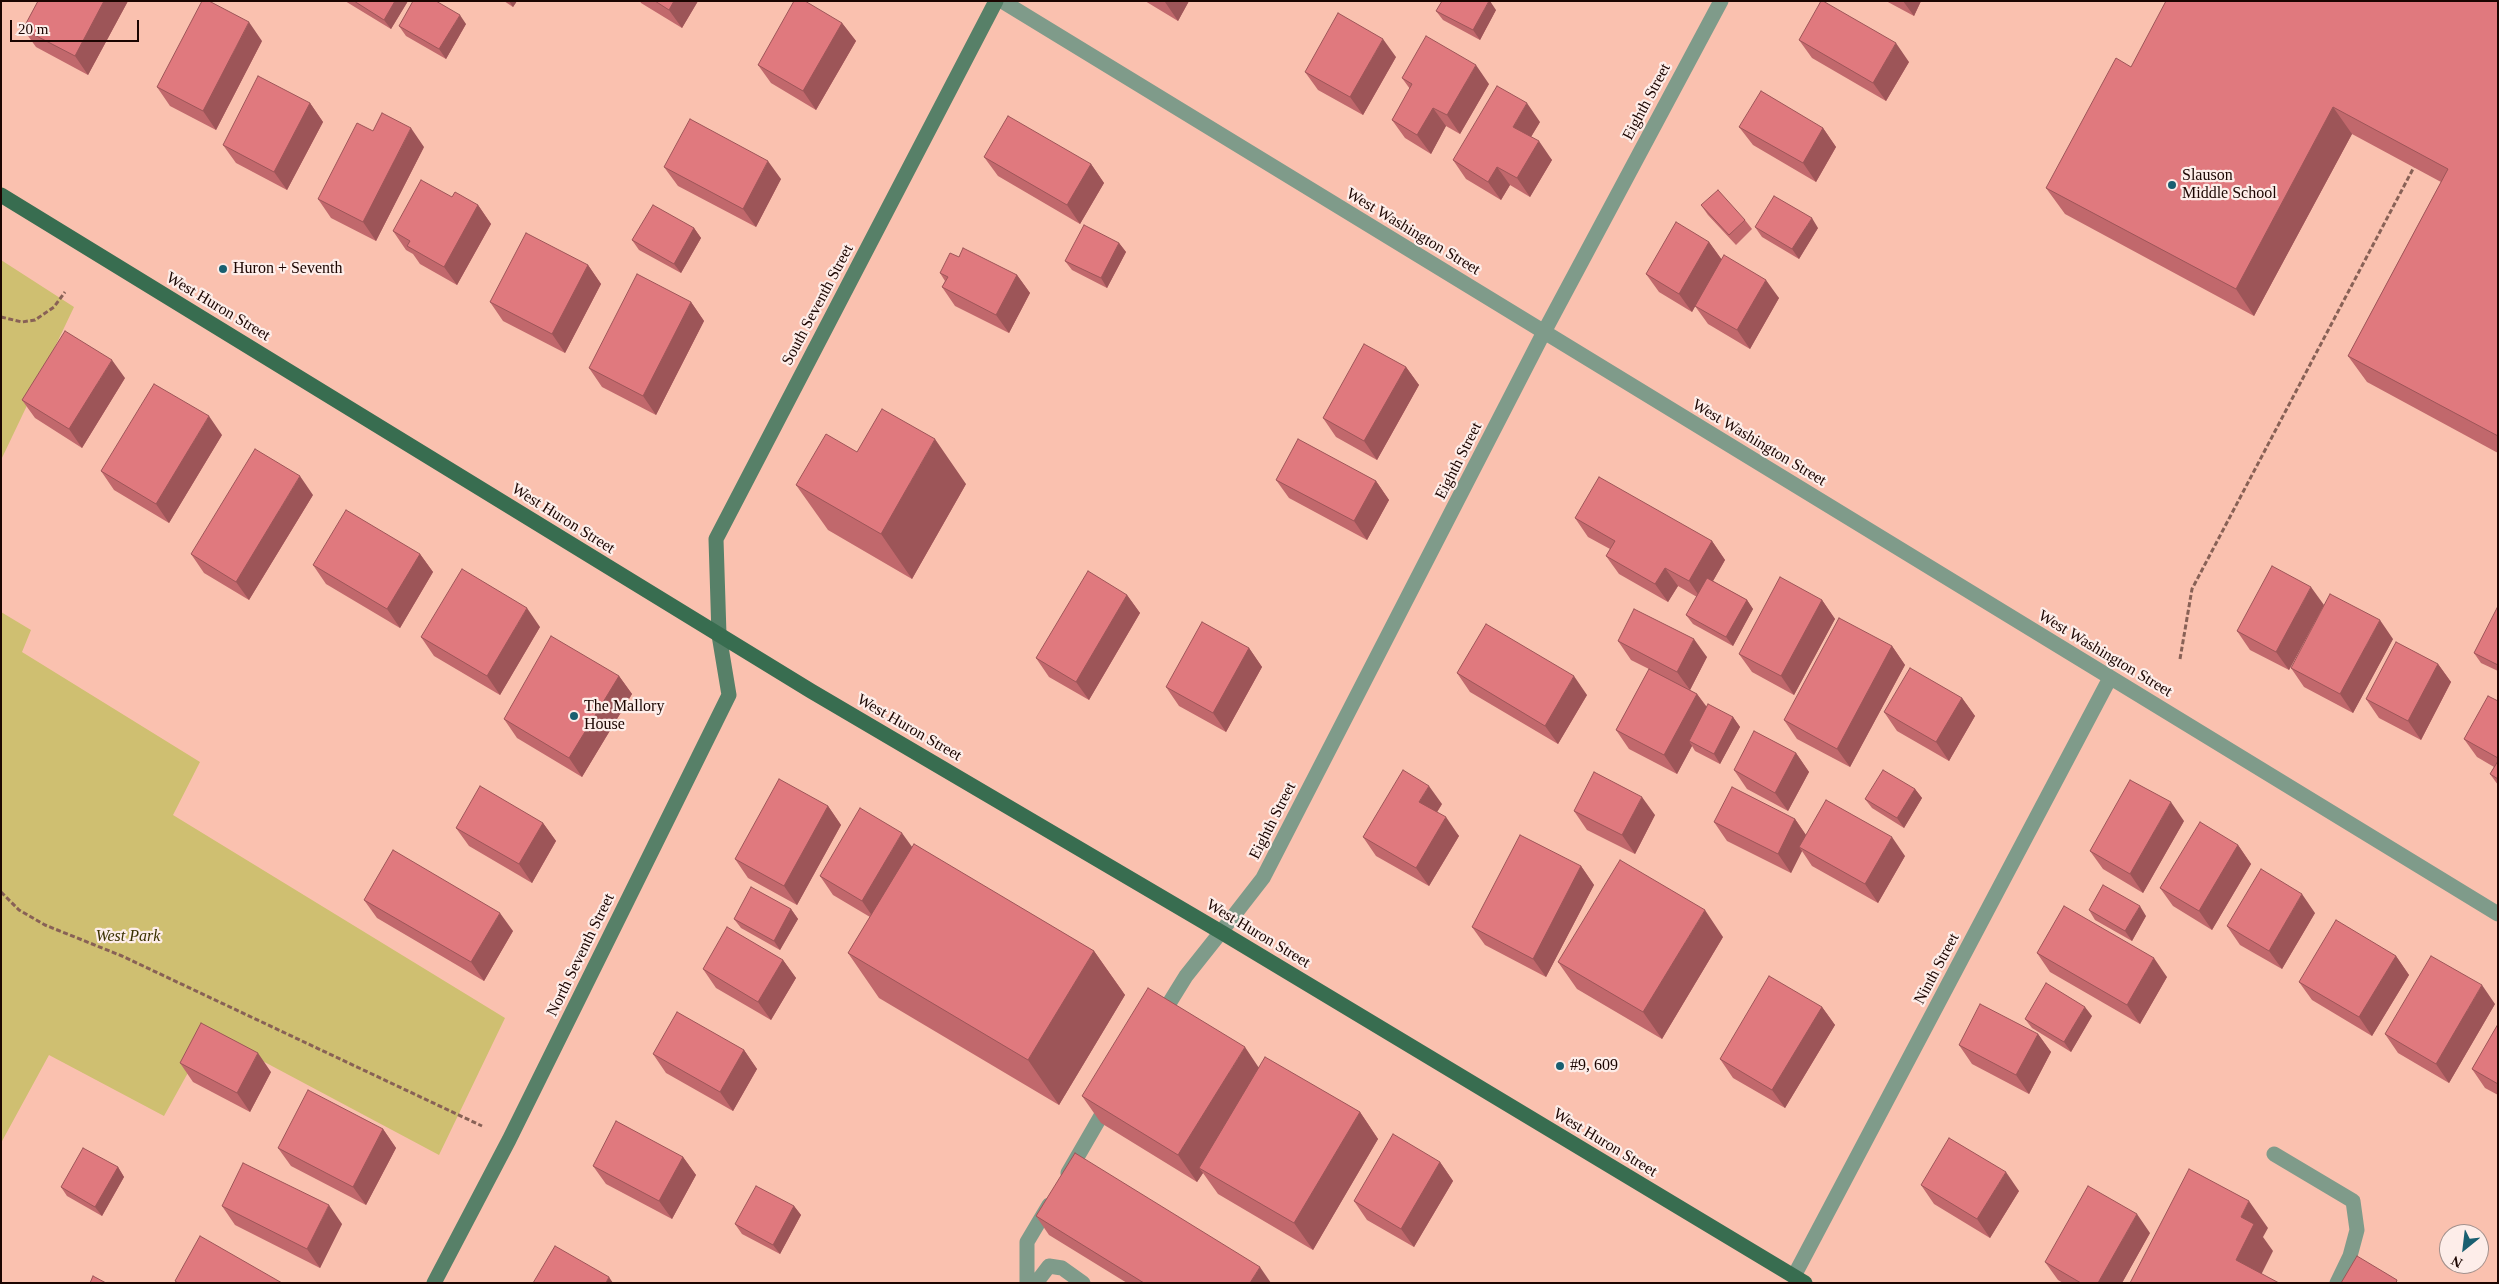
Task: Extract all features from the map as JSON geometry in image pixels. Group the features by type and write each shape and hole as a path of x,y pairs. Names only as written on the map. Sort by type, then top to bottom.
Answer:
{"main road":[{"name":"West Huron Street","path":"1,195 719,635 1221,932 1799,1280"}],"street":[{"name":"South Seventh Street","path":"719,635 716,539 996,1"},
{"name":"West Washington Street","path":"1002,1 2498,914"},
{"name":"Eighth Street","path":"1153,1031 1186,976 1263,878 1544,332 1721,1"},
{"name":"North Seventh Street","path":"434,1283 509,1140 729,695 719,635"},
{"name":"Ninth Street","path":"1799,1280 2110,678"},
{"path":"1026,1283 1027,1242 1118,1088"},
{"path":"2274,1154 2352,1201 2357,1230 2350,1256 2337,1283"},
{"path":"1036,1283 1049,1266 1062,1268 1083,1283"}],"path":[{"path":"2180,659 2192,589 2414,167"},
{"path":"1,317 22,322 35,320 54,307 65,292"},
{"path":"1,892 19,910 45,925 122,956 509,1140"}],"green space":[{"path":"1,260 74,307 1,460"},
{"name":"West Park","path":"1,612 31,630 22,652 200,762 173,815 505,1018 439,1155 210,1033 164,1116 49,1055 1,1143"}],"building":[{"path":"38,1 104,1 75,56 23,29"},
{"path":"202,1 209,1 249,22 203,111 157,87"},
{"path":"354,1 395,1 384,20"},
{"path":"413,1 436,1 460,15 439,49 399,26"},
{"path":"655,1 674,1 669,10"},
{"path":"794,1 805,1 842,23 803,91 758,65"},
{"path":"1442,1 1489,1 1473,30 1436,11"},
{"path":"1821,1 1896,43 1873,83 1799,40"},
{"name":"Slauson Middle School","path":"2166,1 2498,1 2498,436 2348,356 2448,169 2333,107 2236,289 2046,188 2116,58 2131,67"},
{"path":"1338,13 1383,39 1350,97 1305,72"},
{"path":"1426,36 1476,65 1447,115 1433,108 1417,135 1392,120 1412,84 1402,78"},
{"path":"258,76 310,103 274,172 223,145"},
{"path":"1497,86 1527,103 1513,127 1539,141 1517,178 1497,167 1488,182 1453,160"},
{"path":"1761,91 1823,128 1803,163 1739,127"},
{"path":"382,113 411,128 363,222 318,199 357,123 373,131"},
{"path":"1008,116 1091,164 1067,205 984,157"},
{"path":"690,119 768,161 743,209 664,167"},
{"path":"421,180 452,197 455,192 478,205 444,267 407,246 410,241 393,231"},
{"path":"1718,190 1745,220 1729,235 1701,205"},
{"path":"1774,196 1812,218 1792,249 1755,227"},
{"path":"653,205 694,228 674,264 632,240"},
{"path":"1676,222 1709,242 1679,294 1646,274"},
{"path":"1084,225 1119,243 1101,278 1065,261"},
{"path":"526,233 588,265 552,334 490,302"},
{"path":"963,248 1017,275 996,315 942,287 948,277 940,273 950,253 959,257"},
{"path":"1724,255 1766,280 1737,330 1695,306"},
{"path":"637,274 691,302 643,396 589,368"},
{"path":"65,331 112,360 69,429 22,400"},
{"path":"1364,344 1406,367 1364,441 1323,418"},
{"path":"154,384 209,416 156,504 101,471"},
{"path":"882,409 935,439 881,534 796,485 826,434 857,452"},
{"path":"1298,439 1376,481 1354,521 1276,480"},
{"path":"255,449 300,476 236,582 191,554"},
{"path":"1599,477 1712,541 1689,581 1665,568 1655,584 1606,556 1615,541 1575,518"},
{"path":"346,510 420,554 387,609 313,565"},
{"path":"2272,566 2311,587 2276,652 2237,631"},
{"path":"462,569 527,608 487,676 421,637"},
{"path":"1088,571 1127,595 1076,682 1036,658"},
{"path":"1780,577 1822,600 1781,676 1739,654"},
{"path":"1707,578 1747,600 1726,637 1686,615"},
{"path":"2330,594 2380,620 2340,694 2291,668"},
{"path":"2498,608 2498,665 2474,653"},
{"path":"1634,609 1694,639 1677,672 1618,641"},
{"path":"1839,618 1892,646 1837,749 1784,720"},
{"path":"1202,622 1249,648 1213,713 1166,687"},
{"path":"1486,624 1574,676 1545,726 1457,673"},
{"name":"The Mallory House","path":"551,636 619,676 569,758 504,719"},
{"path":"2396,642 2438,664 2408,721 2366,699"},
{"path":"1910,668 1962,698 1936,742 1884,712"},
{"path":"1649,669 1697,694 1664,755 1616,730"},
{"path":"2488,696 2498,701 2498,758 2464,739"},
{"path":"1708,704 1733,717 1714,754 1689,741"},
{"path":"1754,731 1796,753 1775,793 1734,770"},
{"path":"2498,761 2498,779 2490,774"},
{"path":"1403,770 1429,786 1419,802 1446,817 1416,868 1363,837"},
{"path":"1883,770 1915,789 1897,818 1865,799"},
{"path":"1594,772 1642,797 1622,835 1574,811"},
{"path":"779,779 828,806 784,886 735,859"},
{"path":"2130,780 2171,802 2130,874 2090,851"},
{"path":"480,786 543,823 519,864 456,828"},
{"path":"1732,787 1795,819 1778,854 1714,822"},
{"path":"1826,800 1892,837 1865,884 1799,847"},
{"path":"860,808 902,833 862,901 820,876"},
{"path":"2200,822 2238,845 2199,911 2160,888"},
{"path":"1520,835 1581,866 1533,959 1472,927"},
{"path":"914,844 1094,951 1028,1060 848,953"},
{"path":"393,850 500,913 471,962 364,900"},
{"path":"1620,860 1705,910 1643,1012 1558,962"},
{"path":"2261,869 2302,894 2269,951 2227,926"},
{"path":"2103,885 2140,906 2125,931 2089,910"},
{"path":"751,887 791,909 774,941 734,919"},
{"path":"2064,906 2154,958 2127,1005 2037,953"},
{"path":"2336,920 2396,956 2359,1017 2299,982"},
{"path":"727,927 783,960 758,1002 703,969"},
{"path":"2431,956 2482,985 2436,1064 2385,1034"},
{"path":"1769,976 1822,1007 1772,1090 1720,1059"},
{"path":"2046,983 2085,1007 2064,1042 2025,1019"},
{"path":"1148,988 1245,1047 1178,1155 1082,1096"},
{"path":"1980,1004 2038,1034 2016,1075 1959,1045"},
{"path":"677,1012 744,1050 720,1092 653,1054"},
{"path":"201,1023 258,1053 237,1093 180,1063"},
{"path":"2498,1024 2498,1084 2472,1069"},
{"path":"1265,1057 1360,1112 1294,1223 1199,1168"},
{"path":"308,1090 383,1129 353,1187 278,1148"},
{"path":"616,1121 683,1157 659,1201 593,1166"},
{"path":"1393,1134 1440,1162 1401,1229 1354,1201"},
{"path":"1949,1138 2006,1172 1977,1219 1921,1185"},
{"path":"83,1148 118,1167 95,1207 61,1187"},
{"path":"1075,1153 1260,1267 1250,1283 1144,1283 1036,1216"},
{"path":"243,1163 329,1205 307,1249 222,1206"},
{"path":"2189,1169 2249,1201 2241,1217 2254,1224 2236,1260 2279,1283 2130,1283"},
{"path":"756,1186 794,1206 773,1245 735,1224"},
{"path":"2088,1186 2137,1214 2098,1283 2081,1283 2045,1262"},
{"path":"200,1236 282,1283 178,1283 175,1281"},
{"path":"555,1246 609,1277 606,1283 533,1283"},
{"path":"2357,1256 2397,1280 2396,1283 2341,1283"},
{"path":"93,1276 106,1283 90,1283"}],"place":[{"name":"Slauson Middle School","path":"2172,185"},
{"name":"Huron + Seventh","path":"223,269"},
{"name":"The Mallory House","path":"574,716"},
{"name":"#9, 609","path":"1560,1066"}]}
